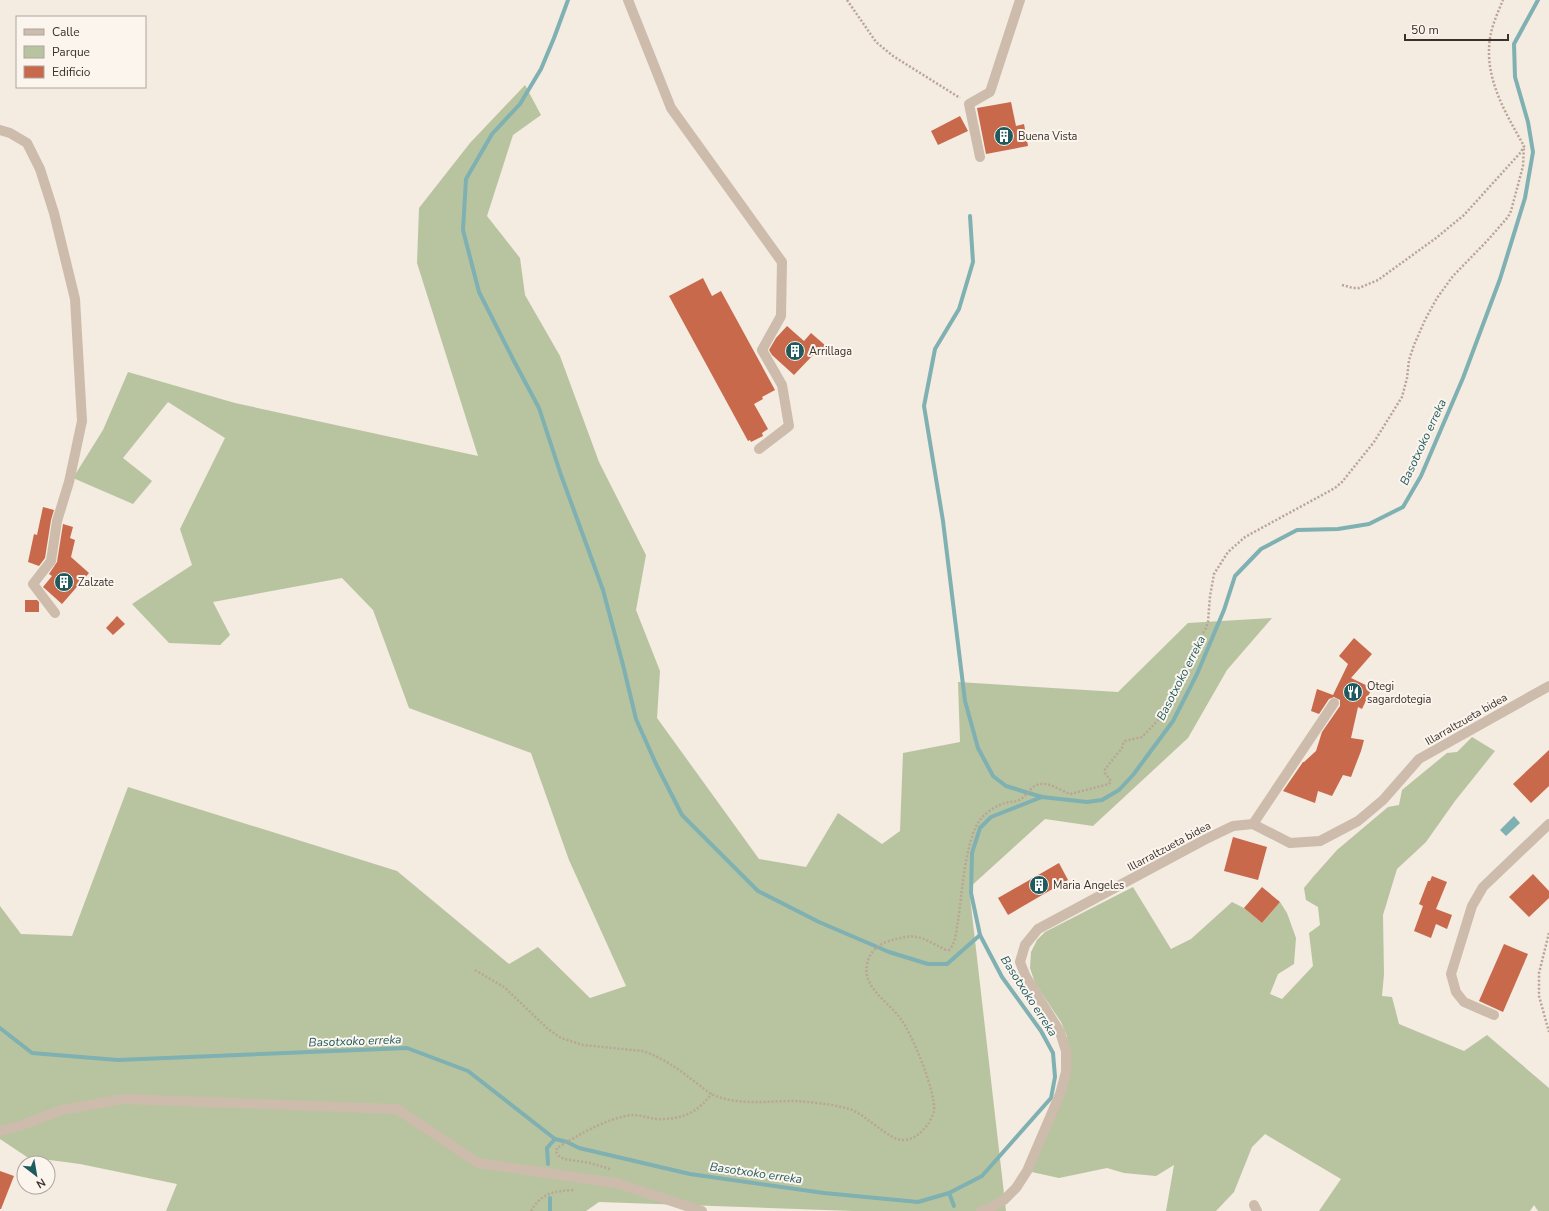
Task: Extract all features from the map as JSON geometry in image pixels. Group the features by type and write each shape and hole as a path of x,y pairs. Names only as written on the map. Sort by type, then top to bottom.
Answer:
{"street":[{"path":"628,0 671,108 782,262 781,316 762,350 782,385 789,426 759,449"},
{"path":"980,157 969,104 990,92 1020,0"},
{"path":"0,130 10,133 27,143 40,169 54,213 74,299 82,421 69,482 57,521 51,561 33,584 56,613"},
{"name":"Illarraltzueta bidea","path":"981,1211 988,1209 1004,1200 1016,1188 1027,1171 1060,1094 1066,1072 1066,1051 1060,1032 1026,977 1020,962 1025,945 1038,929 1198,843 1233,826 1253,824 1290,843 1320,841 1363,817 1383,800 1419,759 1549,686"},
{"path":"1253,824 1334,703"},
{"path":"1494,1015 1464,1002 1456,992 1450,974 1472,906 1483,886 1549,824"},
{"path":"0,1131 19,1126 62,1110 123,1099 397,1109 478,1163 616,1183 702,1211"}],"path":[{"path":"847,0 876,42 893,56 969,104"},
{"path":"475,970 504,987 548,1029 561,1038 582,1045 642,1051 651,1054 673,1066 712,1094 729,1100 747,1102 796,1101 832,1105 860,1113 894,1138 902,1140 916,1136 925,1128 931,1120 934,1111 932,1092 909,1032 900,1018 874,992 870,985 867,976 866,964 870,955 875,948 882,944 906,936 922,938 946,950 952,948 954,945 958,923 967,854 974,830 980,820 1004,803 1018,801 1035,786 1041,784 1052,785 1070,794 1109,784 1111,781 1105,772 1105,769 1122,748 1125,741 1142,737 1168,710 1189,656 1206,628 1214,574 1228,552 1245,537 1335,488 1342,482 1380,434 1402,396 1407,378 1409,360 1414,345 1437,298 1453,276 1508,217 1511,211 1523,166 1524,146 1500,100 1494,84 1492,75 1490,38 1504,0"},
{"path":"1342,285 1360,288 1378,280 1436,238 1464,215 1521,152 1524,146"},
{"path":"1549,933 1539,973 1539,996 1549,1032"},
{"path":"558,1156 556,1152 557,1148 609,1120 631,1115 642,1115 653,1118 667,1119 674,1118 694,1111 712,1094"},
{"path":"531,1211 537,1201 550,1193 556,1191 579,1190"}],"green space":[{"path":"525,85 541,115 513,135 487,216 520,258 525,295 560,356 599,462 646,555 636,610 660,671 657,718 759,859 806,867 838,813 882,844 900,831 903,753 960,742 958,682 1118,692 1188,623 1272,618 1227,670 1188,738 1093,826 1045,819 969,888 1006,1211 853,1211 599,1202 586,1211 166,1211 177,1184 80,1164 56,1161 56,1155 24,1155 0,1139 0,906 21,934 72,936 128,787 397,871 509,964 538,947 590,998 626,986 569,860 531,753 409,708 373,610 342,578 213,602 230,635 220,645 169,643 132,604 192,565 180,529 225,438 168,402 123,458 152,481 133,504 73,478 103,430 128,372 235,403 478,456 417,263 419,208 470,143"},
{"path":"1472,737 1495,751 1455,801 1426,842 1397,869 1383,915 1384,974 1382,996 1392,997 1399,1024 1464,1051 1487,1035 1549,1088 1549,1211 1538,1211 1534,1205 1530,1211 1319,1211 1341,1179 1265,1134 1252,1147 1234,1192 1216,1211 1166,1211 1174,1165 1156,1176 1124,1173 1107,1168 1059,1178 1027,1171 1060,1094 1066,1051 1067,1036 1061,1022 1035,983 1030,968 1031,952 1037,940 1045,932 1133,887 1171,949 1191,939 1232,902 1244,908 1262,923 1280,902 1287,913 1296,938 1294,964 1278,974 1270,994 1282,999 1313,966 1309,933 1320,925 1318,907 1306,900 1304,888 1337,850 1388,807 1399,805 1402,790 1447,753 1457,752"}],"water":[{"path":"1514,816 1520,823 1506,836 1500,830"}],"building":[{"name":"Buena Vista","path":"1011,102 1016,126 1024,124 1028,146 986,154 977,108"},
{"path":"960,116 968,131 938,145 931,131"},
{"path":"703,278 712,296 721,291 775,390 762,397 763,399 754,404 768,429 762,433 763,436 751,442 750,440 748,441 669,296"},
{"name":"Arrillaga","path":"787,326 804,341 811,333 826,346 817,356 814,354 794,375 772,355 769,350 776,338"},
{"path":"43,507 54,510 45,558 39,566 28,562 34,534 37,535"},
{"name":"Zalzate","path":"63,524 73,527 70,538 75,540 71,557 89,573 62,604 43,587 52,576 49,574 57,562"},
{"path":"25,600 37,600 39,602 39,612 25,612"},
{"path":"117,616 125,624 113,635 106,628"},
{"path":"1354,638 1372,654 1351,678 1372,688 1362,709 1358,707 1351,738 1364,740 1351,777 1343,775 1332,796 1318,791 1315,803 1283,791 1303,762 1316,751 1322,732 1340,706 1340,700 1334,697 1329,699 1319,714 1311,711 1317,689 1333,695 1348,664 1339,656"},
{"path":"1549,750 1549,786 1531,803 1513,784"},
{"path":"1233,837 1267,847 1258,880 1224,871"},
{"name":"Maria Angeles","path":"1059,863 1068,880 1008,915 998,898"},
{"path":"1533,874 1549,891 1549,898 1529,917 1509,897"},
{"path":"1432,876 1447,882 1436,909 1452,915 1447,929 1436,924 1431,938 1414,931 1423,906 1419,904 1428,881 1430,881"},
{"path":"1262,887 1280,902 1262,923 1244,908"},
{"path":"1504,944 1528,954 1503,1012 1479,1001"},
{"path":"0,1171 14,1176 1,1209 0,1209"}],"waterway":[{"path":"568,0 541,69 520,104 492,134 466,179 463,230 479,292 539,408 561,475 603,590 636,719 656,764 682,815 758,891 819,922 889,952 928,964 947,964 980,935"},
{"name":"Basotxoko erreka","path":"0,1028 32,1053 118,1060 407,1048 468,1071 555,1139 567,1142 579,1148 690,1174 824,1193 918,1202 949,1193 982,1176 1051,1098 1055,1077 1053,1053 1041,1031 1002,977 980,935 971,893 972,853 980,828 991,817 1042,797 1087,802 1102,800 1119,790 1133,775 1173,721 1197,674 1224,610 1235,576 1261,549 1297,530 1338,529 1369,524 1403,507 1421,476 1463,378 1500,279 1525,198 1533,152 1528,122 1515,77 1514,44 1538,0"},
{"path":"970,216 973,262 959,309 935,349 924,406 943,521 965,701 978,748 993,776 1006,786 1042,797"},
{"path":"548,1164 547,1148 555,1139"},
{"path":"949,1193 954,1206"},
{"path":"550,1198 550,1211"}],"place":[{"name":"Buena Vista","path":"1004,136"},
{"name":"Arrillaga","path":"795,351"},
{"name":"Zalzate","path":"64,582"},
{"name":"Otegi sagardotegia","path":"1353,692"},
{"name":"Maria Angeles","path":"1039,885"}]}
